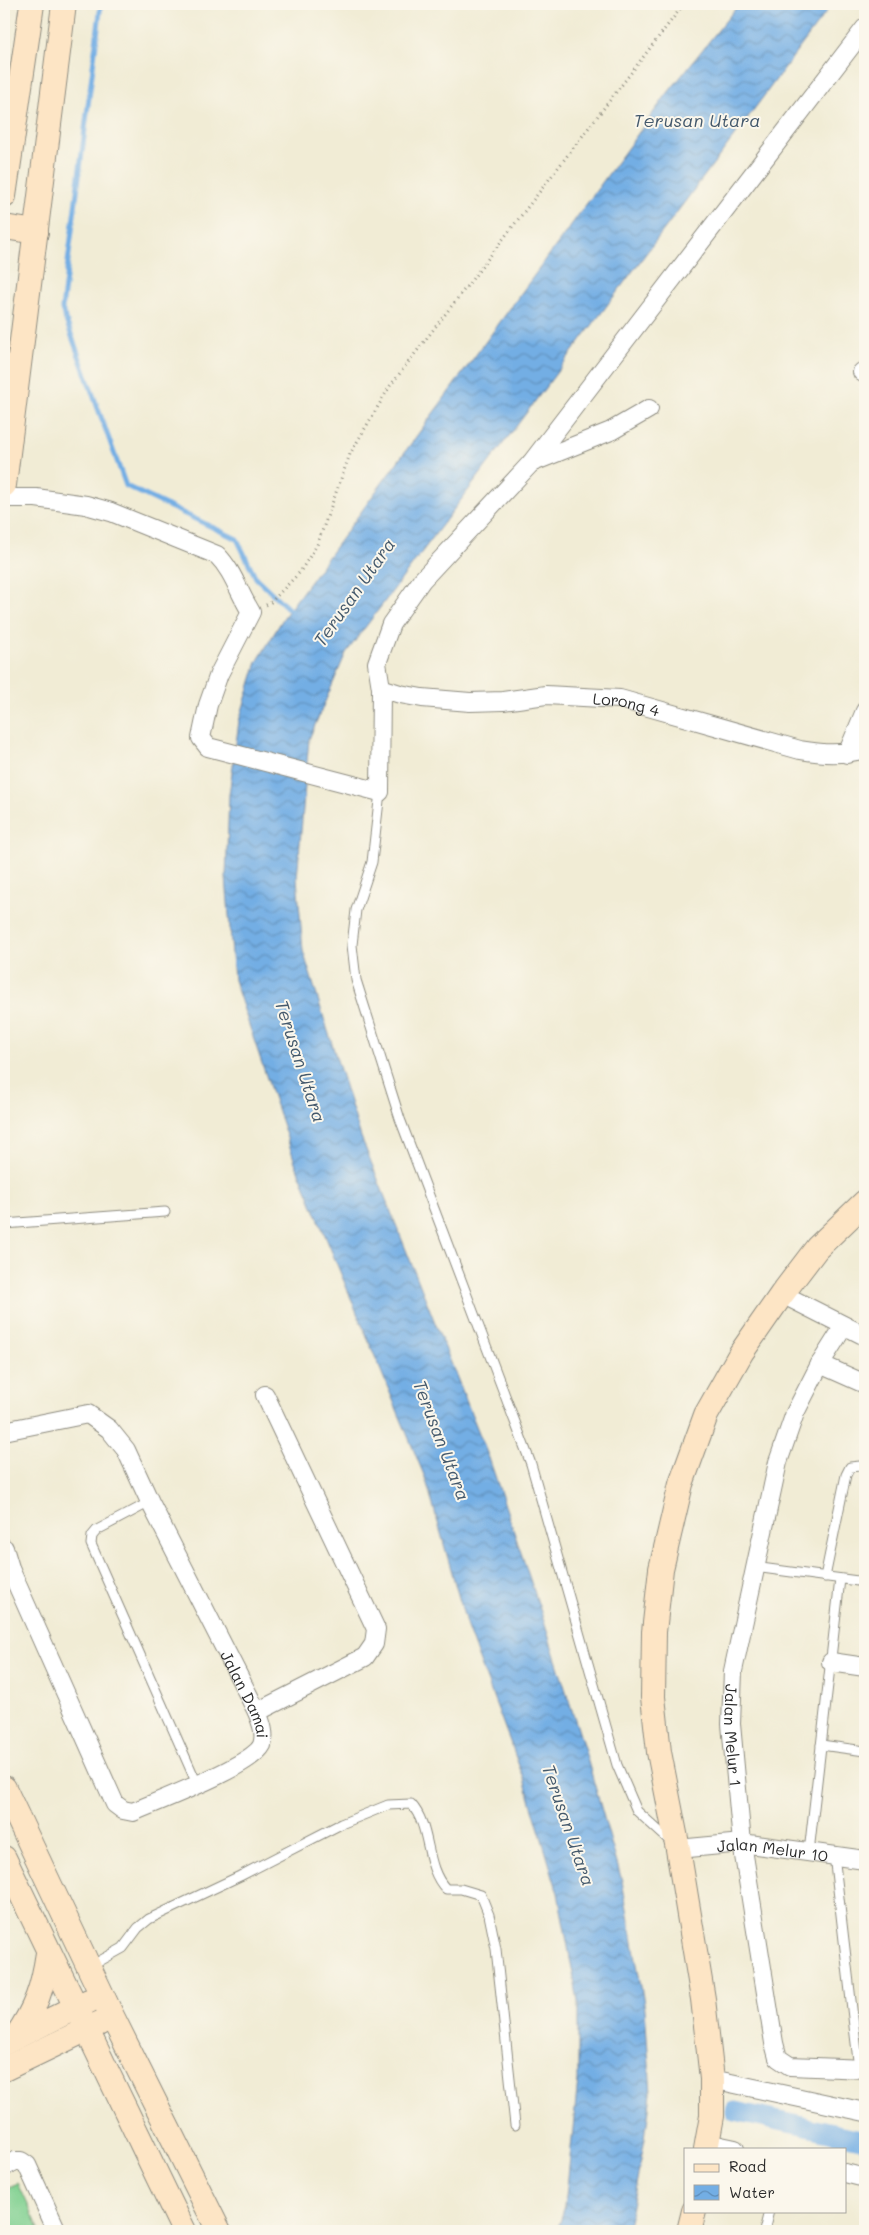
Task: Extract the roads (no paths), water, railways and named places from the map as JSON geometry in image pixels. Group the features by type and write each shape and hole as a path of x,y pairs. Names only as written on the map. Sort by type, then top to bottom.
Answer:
{"street":[{"path":"4,196 32,4"},
{"path":"4,485 64,4"},
{"path":"4,498 36,498 86,504 218,555 227,564 238,591 251,612 218,674 208,705 201,738 208,747 375,791 381,688 377,663 391,624 422,580 531,463 865,28"},
{"path":"4,228 36,232"},
{"path":"531,463 611,431 650,409"},
{"name":"Lorong 4","path":"381,688 422,698 470,702 503,701 546,695 620,699 800,750 823,754 847,754 865,748"},
{"path":"847,754 865,711"},
{"path":"726,2148 707,2146 712,2116 712,2079 703,1999 678,1849 659,1752 653,1697 654,1632 661,1569 681,1484 706,1414 741,1353 782,1294 817,1248 865,1202"},
{"path":"782,1294 865,1336"},
{"name":"Jalan Melur 1","path":"844,1326 820,1364 795,1413 778,1462 733,1671 730,1724 742,1843 778,2058 790,2066 862,2069"},
{"path":"820,1364 865,1384"},
{"path":"257,1712 365,1657 374,1644 376,1629 265,1396"},
{"name":"Jalan Damai","path":"4,1431 88,1414 110,1429 126,1450 150,1502 257,1712 264,1732 263,1743 256,1754 198,1786 133,1812 123,1810 115,1804 7,1571 4,1548"},
{"path":"832,1662 865,1667"},
{"path":"4,1788 107,2006 220,2231"},
{"name":"Jalan Melur 10","path":"678,1849 742,1843 865,1860"},
{"path":"4,1858 48,1953 184,2231"},
{"path":"10,2040 30,2017 38,1999 48,1953"},
{"path":"10,2040 76,2008 107,2006"},
{"path":"4,2069 86,2030 107,2006"},
{"path":"712,2079 865,2112"},
{"path":"4,2167 15,2161 21,2161 27,2166 56,2231"},
{"path":"846,2173 865,2178"},
{"path":"689,2231 694,2212"}],"lane":[{"path":"375,791 372,862 356,910 352,945 356,980 400,1120 531,1464 617,1765 637,1811 678,1849"},
{"path":"4,1224 165,1212"},
{"path":"825,1577 846,1475 850,1467 860,1466 865,1468"},
{"path":"150,1502 97,1530 92,1536 91,1544 198,1786"},
{"path":"754,1567 865,1582"},
{"path":"809,1852 840,1579"},
{"path":"821,1745 865,1751"},
{"path":"88,1967 123,1948 138,1928 150,1919 240,1876 341,1824 388,1806 411,1804 420,1814 438,1881 446,1889 461,1889 481,1895 489,1915 496,1949 514,2125"},
{"path":"834,1855 862,2069"},
{"path":"764,2231 769,2212"}],"water":[{"name":"Terusan Utara","path":"739,4 832,4 346,653 309,739 297,878 303,951 361,1137 489,1458 585,1751 622,1881 645,2009 651,2093 645,2139 627,2231 557,2231 565,2206 578,2080 578,2001 558,1893 524,1779 468,1630 426,1480 296,1165 234,980 226,877 229,795 239,721 257,662 284,617 667,94"}],"waterway":[{"path":"101,4 62,309 126,486 237,539 256,578 294,614"},
{"path":"735,2111 865,2140"}]}
